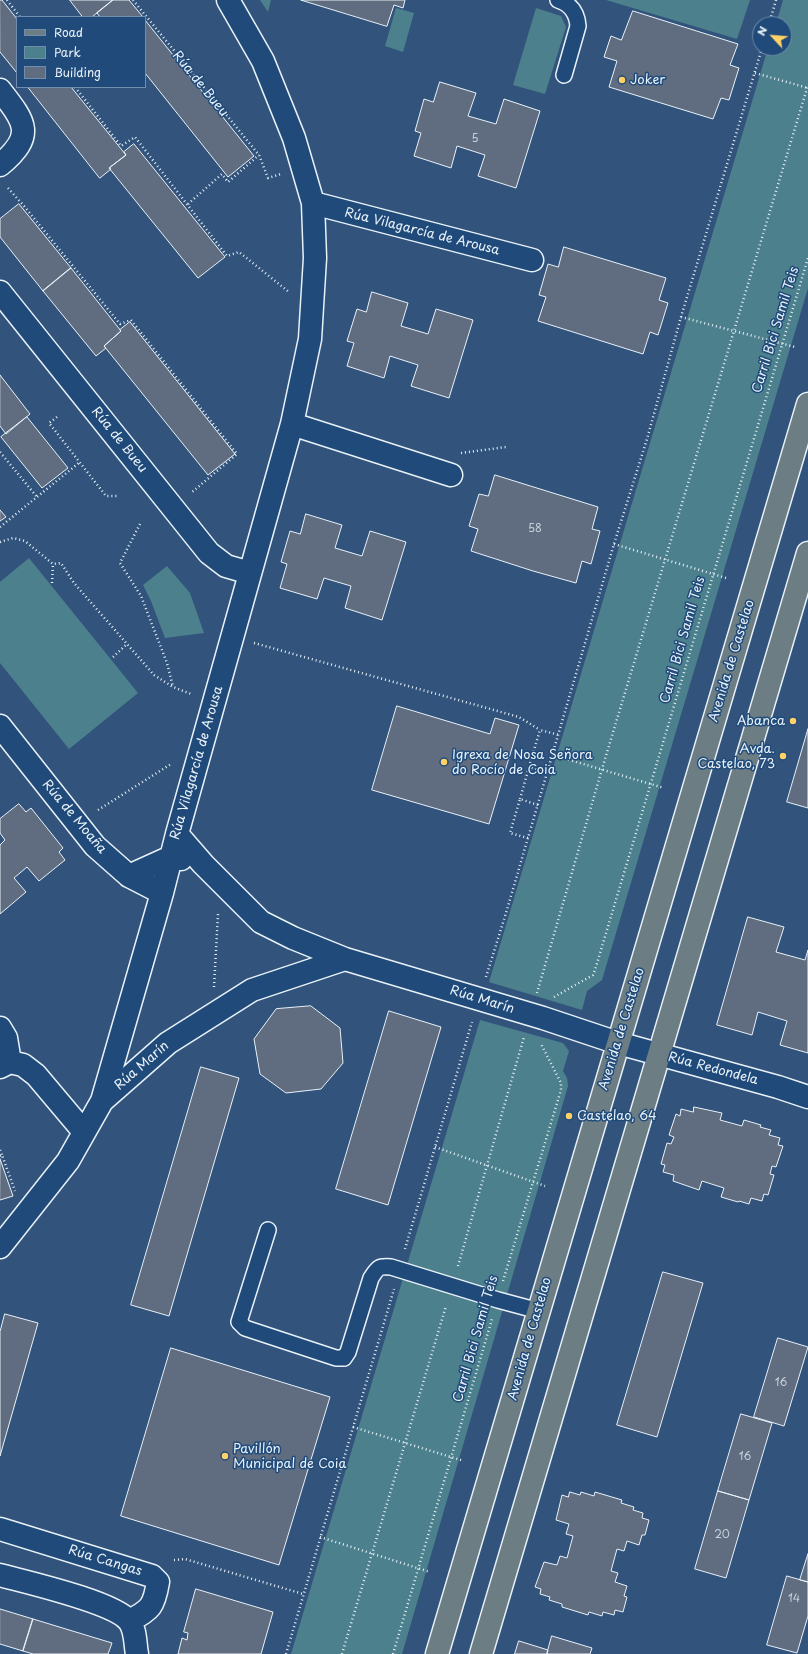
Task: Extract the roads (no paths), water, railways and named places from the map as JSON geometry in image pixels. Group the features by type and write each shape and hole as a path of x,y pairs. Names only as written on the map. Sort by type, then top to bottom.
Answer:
{"main road":[{"name":"Avenida de Castelao","path":"437,1654 808,404"},
{"path":"481,1654 808,553"}],"street":[{"name":"Rúa Vilagarcía de Arousa","path":"102,1101 162,893 177,834 292,424 310,339 315,258 313,203 294,138 263,60 228,0"},
{"path":"0,90 16,110 22,121 23,134 21,144 13,154 2,175"},
{"name":"Rúa Vilagarcía de Arousa","path":"313,203 532,260"},
{"name":"Rúa de Bueu","path":"0,292 209,553 226,566 250,573"},
{"path":"292,424 451,475"},
{"name":"Rúa de Moaña","path":"0,726 95,846 129,876 162,893"},
{"name":"Rúa Marín","path":"177,834 203,864 261,922 293,938 345,958 554,1021 618,1043"},
{"path":"129,876 172,856 203,864"},
{"path":"285,978 296,958 293,938"},
{"name":"Rúa Marín","path":"0,1247 68,1161 102,1101 168,1043 252,990 345,958"},
{"path":"0,1028 6,1038 5,1065 23,1065 36,1075 84,1132"},
{"name":"Rúa Redondela","path":"618,1043 778,1087 808,1097"},
{"name":"Rúa Cangas","path":"0,1529 152,1576 158,1582 156,1595 151,1606 146,1612 129,1621"},
{"path":"0,1575 101,1604 121,1615 129,1621 133,1630 137,1654"}],"lane":[{"path":"558,0 573,8 578,22 564,75"},
{"path":"268,1230 239,1322 245,1328 336,1358 344,1358 348,1352 371,1278 377,1268 384,1266 400,1269 498,1300 539,1311"}],"place":[{"name":"Joker","path":"622,80"},
{"name":"Abanca","path":"793,721"},
{"name":"Avda. Castelao, 73","path":"783,756"},
{"name":"Igrexa de Nosa Señora do Rocío de Coia","path":"444,762"},
{"name":"Castelao, 64","path":"569,1116"},
{"name":"Pavillón Municipal de Coia","path":"225,1456"}]}
